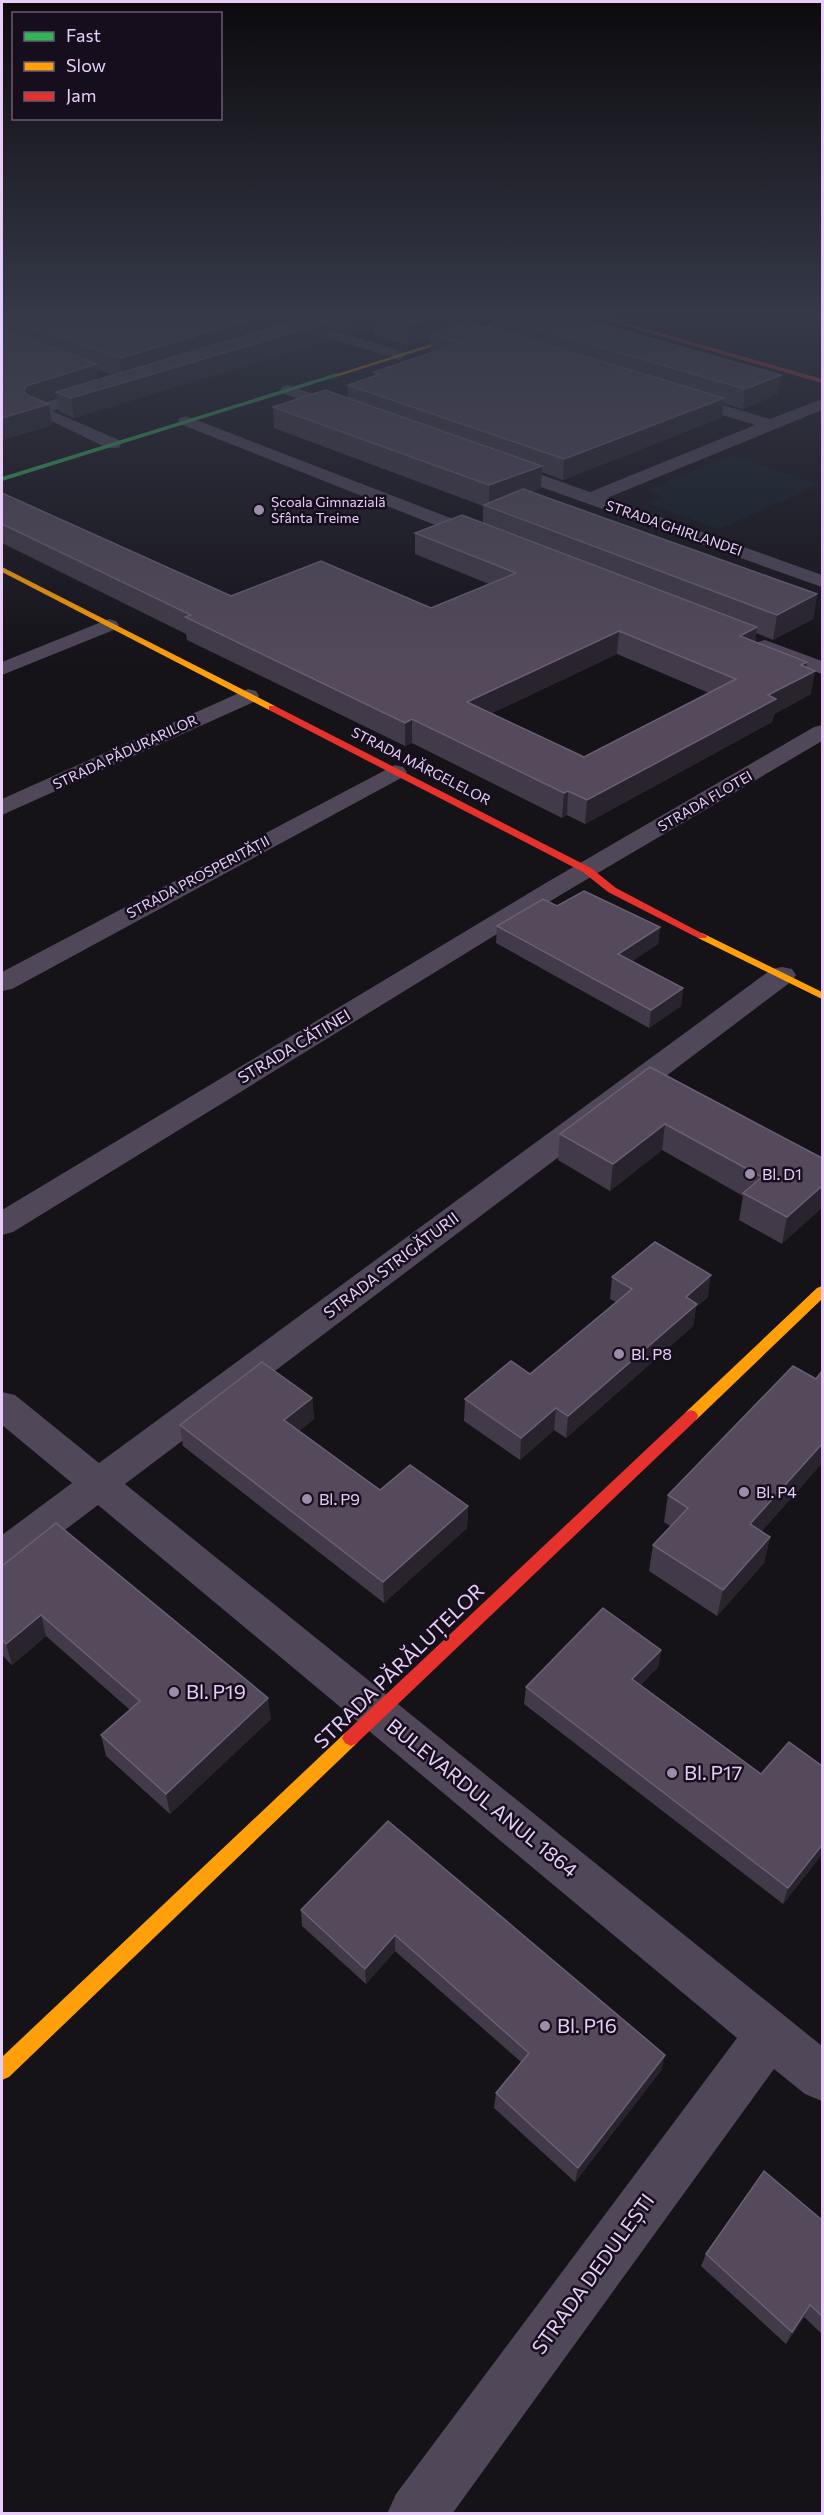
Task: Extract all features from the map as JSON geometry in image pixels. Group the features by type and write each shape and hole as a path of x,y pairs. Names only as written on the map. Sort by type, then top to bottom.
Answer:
{"street":[{"path":"91,434 113,444"},
{"path":"2,479 144,434"},
{"path":"220,434 500,543"},
{"path":"590,499 747,434"},
{"name":"STRADA GHIRLANDEI","path":"478,458 822,580"},
{"name":"STRADA MĂRGELELOR","path":"5,574 587,870 612,890 822,996"},
{"path":"2,669 109,625"},
{"path":"751,641 822,668"},
{"name":"STRADA PĂDURARILOR","path":"2,808 248,696"},
{"name":"STRADA FLOTEI","path":"587,870 803,754 822,732"},
{"name":"STRADA PROSPERITĂȚII","path":"2,983 395,772"},
{"name":"STRADA CĂTINEI","path":"2,1224 587,870"},
{"name":"STRADA STRIGĂTURII","path":"2,1556 782,975"},
{"name":"STRADA PĂRĂLUȚELOR","path":"2,2070 822,1291"},
{"name":"BULEVARDUL ANUL 1864","path":"2,1405 822,2077"},
{"name":"STRADA DEDULEȘTI","path":"416,2514 770,2034"}],"shaded area":[{"path":"731,455 820,484 719,529 646,503 662,496 646,490"}],"building":[{"path":"349,434 452,434 542,466 489,485"},
{"path":"492,434 629,434 564,459"},
{"path":"523,489 817,594 777,615 484,505"},
{"path":"2,493 231,596 321,561 431,608 516,573 415,533 462,515 757,627 740,636 807,662 801,665 815,671 768,695 776,699 587,800 568,791 564,793 412,719 405,723 185,617 191,615 2,524","holes":["619,631 736,679 584,757 467,702"]},
{"path":"584,891 660,927 618,954 683,988 651,1010 497,926 543,899 557,906"},
{"path":"650,1067 822,1158 822,1186 787,1217 743,1193 762,1177 665,1124 613,1164 560,1134"},
{"name":"Bl. P8","path":"655,1242 711,1275 686,1297 697,1304 568,1416 556,1408 521,1438 465,1399 511,1361 530,1374 632,1289 612,1277"},
{"name":"Bl. P9","path":"262,1362 312,1398 284,1420 380,1490 410,1465 468,1506 383,1582 180,1425"},
{"name":"Bl. P4","path":"793,1366 816,1379 822,1371 822,1444 750,1524 770,1537 723,1590 653,1545 688,1508 668,1495"},
{"name":"Bl. P19","path":"56,1523 268,1698 166,1794 101,1735 140,1701 41,1615 6,1644 2,1639 2,1566"},
{"name":"Bl. P17","path":"603,1608 661,1650 632,1679 761,1774 789,1742 822,1766 822,1845 788,1888 526,1687"},
{"name":"Bl. P16","path":"388,1821 665,2055 578,2168 496,2093 529,2053 395,1935 365,1969 301,1910"},
{"path":"764,2171 822,2220 822,2316 810,2305 792,2332 706,2254"}],"traffic: fast":[{"path":"2,479 146,434"}],"traffic: slow":[{"path":"2,569 272,708"},
{"path":"702,936 822,996"},
{"path":"691,1416 822,1291"},
{"path":"2,2070 351,1738"}],"traffic: jam":[{"path":"272,708 587,870 612,890 702,936"},
{"path":"351,1738 691,1416"}],"place":[{"name":"Școala Gimnazială Sfânta Treime","path":"259,510"},
{"name":"Bl. D1","path":"750,1174"},
{"name":"Bl. P8","path":"619,1354"},
{"name":"Bl. P4","path":"744,1492"},
{"name":"Bl. P9","path":"307,1499"},
{"name":"Bl. P19","path":"174,1692"},
{"name":"Bl. P17","path":"672,1773"},
{"name":"Bl. P16","path":"545,2026"}]}
